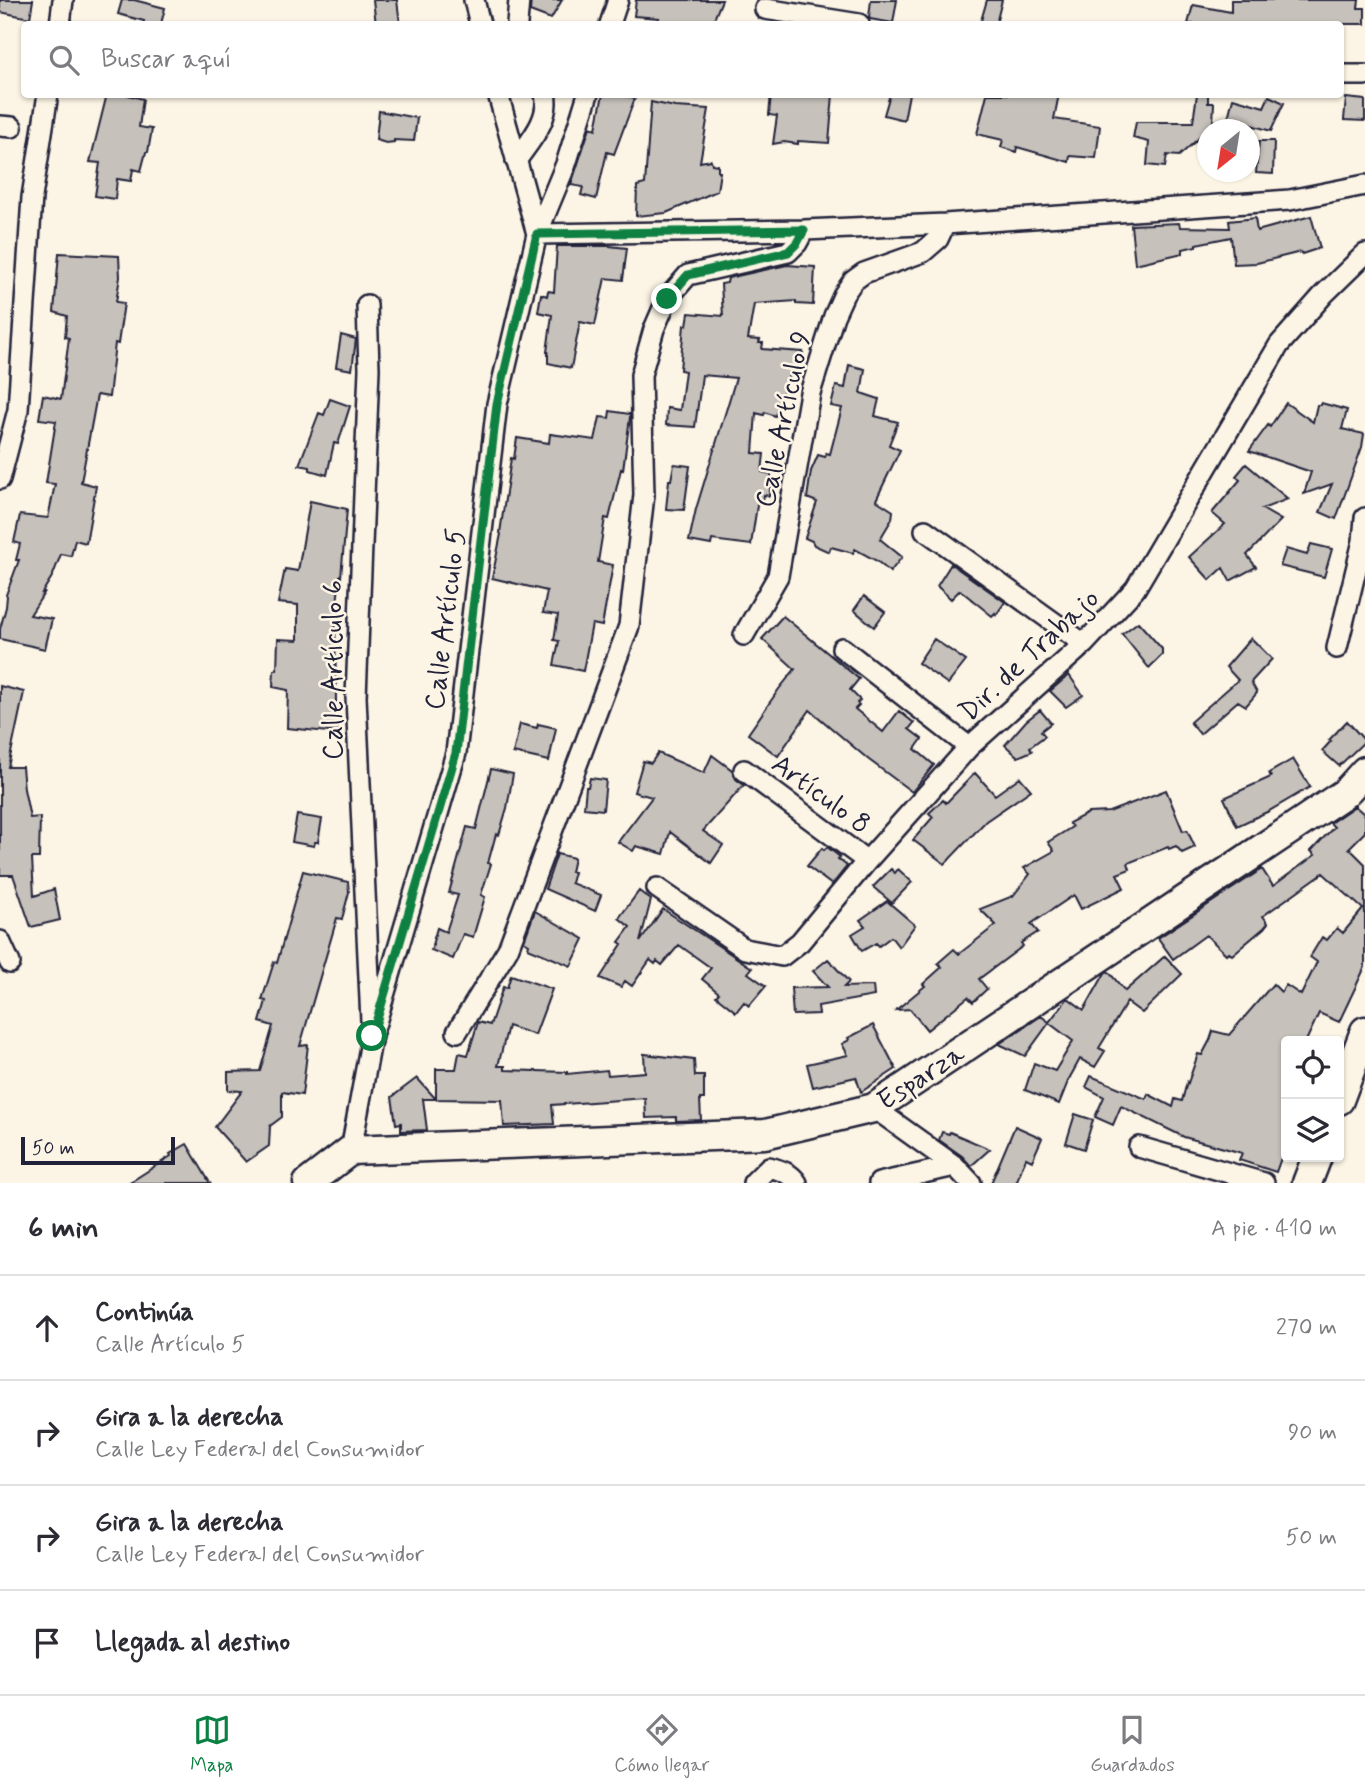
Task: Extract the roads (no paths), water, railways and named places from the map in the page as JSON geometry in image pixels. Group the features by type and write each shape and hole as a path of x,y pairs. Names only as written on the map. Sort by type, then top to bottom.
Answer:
{"street":[{"path":"60,21 64,0"},
{"path":"474,0 479,21"},
{"path":"611,21 618,0"},
{"path":"517,21 518,2"},
{"path":"765,9 840,21"},
{"path":"1344,75 1365,75"},
{"path":"0,479 18,410 32,197 47,98"},
{"path":"499,98 537,234 804,230 945,224 1290,200 1365,185"},
{"path":"516,161 538,129 547,103 546,98"},
{"name":"Calle Artículo 5","path":"351,1150 372,1036 456,753 497,404 537,234 566,164 587,98"},
{"name":"Calle Artículo 9","path":"744,635 778,576 810,393 834,316 844,294 853,281 864,273 923,253 938,239 945,224"},
{"path":"457,1032 508,949 629,626 644,495 641,374 654,329 667,299 688,275 788,252 804,230"},
{"name":"Dir. de Trabajo","path":"657,888 745,949 782,956 800,942 867,861 969,747 1084,644 1135,589 1279,345 1324,294 1365,254"},
{"name":"Calle Artículo 6","path":"368,305 369,369 356,697 372,1036"},
{"path":"1337,648 1363,541 1365,518"},
{"path":"925,530 1084,644"},
{"path":"842,648 969,747"},
{"name":"Artículo 8","path":"744,770 867,861"},
{"name":"Esparza","path":"351,1150 765,1133 874,1108 1345,793 1365,772"},
{"path":"0,941 10,963"},
{"path":"1339,1099 1365,1031"},
{"path":"874,1108 955,1166 971,1183"},
{"path":"765,1133 769,1167"},
{"path":"1139,1147 1264,1183"},
{"path":"308,1183 351,1150"},
{"path":"1307,1183 1315,1162"},
{"path":"879,1183 955,1166"},
{"path":"753,1183 769,1167"},
{"path":"769,1167 785,1171 797,1183"}]}
